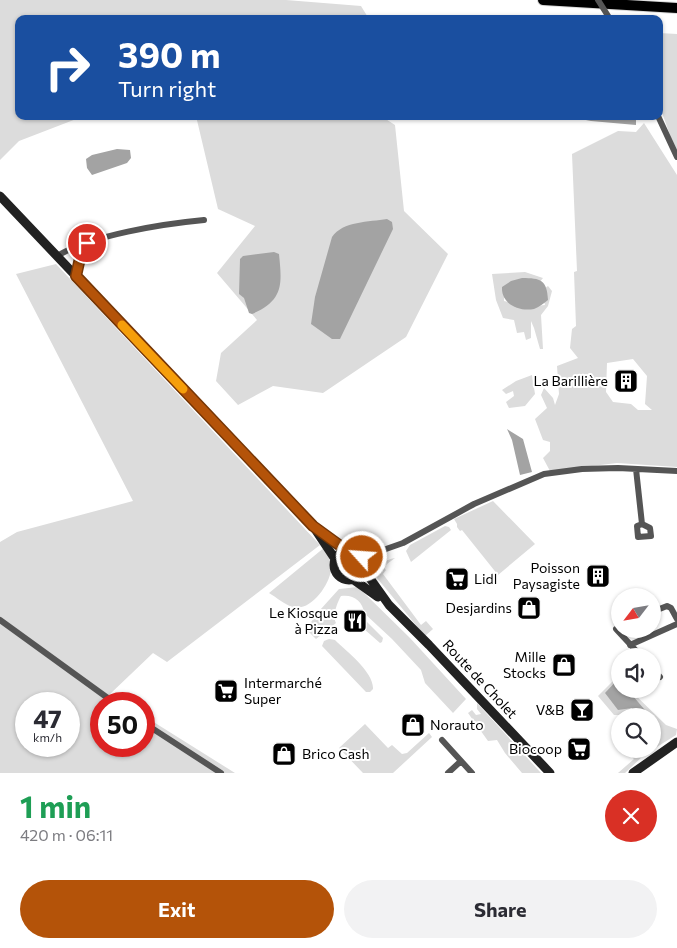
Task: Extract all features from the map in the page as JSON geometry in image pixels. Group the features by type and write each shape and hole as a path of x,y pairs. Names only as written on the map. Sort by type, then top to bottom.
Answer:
{"main road":[{"path":"543,0 677,8"},
{"path":"0,196 313,526 335,559"},
{"path":"313,526 362,557 364,568 360,577 354,580 344,580 336,575 333,567 339,553 350,551"},
{"name":"Route de Cholet","path":"364,568 389,605"},
{"name":"Route de Cholet","path":"354,580 389,605 550,773"},
{"path":"633,773 677,742"}],"street":[{"path":"598,0 607,15"},
{"path":"660,120 677,157"},
{"path":"57,256 69,249 121,233 204,220"},
{"path":"76,276 78,263 87,243"},
{"path":"364,568 374,556 403,543 474,504 544,474 582,469 677,471"},
{"path":"636,469 642,524"},
{"path":"350,551 386,550"},
{"path":"661,608 667,606 671,608 677,619"},
{"path":"0,620 99,692"},
{"path":"630,645 677,624"},
{"path":"624,638 633,648"},
{"path":"155,730 221,773"},
{"path":"442,740 472,773"},
{"path":"448,773 461,761"}],"shaded area":[{"path":"0,0 286,0 361,6 367,15 15,15 15,120 74,120 19,141 0,160"},
{"path":"663,33 677,34 677,150 663,115"},
{"path":"197,120 387,120 395,125 404,211 448,254 406,337 323,393 273,386 238,405 216,381 221,353 257,320 217,273 255,226 218,209"},
{"path":"586,120 636,120 636,125"},
{"path":"644,123 677,175 677,467 617,463 550,471 543,458 550,451 550,442 543,440 535,419 547,408 541,395 544,388 553,398 555,405 559,394 557,366 578,358 570,348 572,329 576,326 574,272 577,271 572,154 618,131 636,132","holes":["633,359 647,376 645,404 652,410 638,410 631,404 613,402 606,392 607,363"]},
{"path":"117,149 130,150 131,158 127,163 92,175 87,168 86,159 92,155"},
{"path":"387,219 392,222 393,229 340,339 332,339 311,324 315,297 332,237 349,225"},
{"path":"274,252 279,254 281,274 279,290 270,303 252,314 249,313 244,298 239,294 240,259 243,256"},
{"path":"56,264 320,545 167,662 153,653 112,692 90,692 90,757 155,757 155,723 235,773 0,773 0,542 17,532 133,501 16,274"},
{"path":"525,272 543,278 538,284 504,287 504,301 527,307 545,305 541,291 548,286 552,291 548,306 541,315 543,349 540,349 531,321 531,338 526,340 524,332 517,333 514,320 503,318 496,300 492,274"},
{"path":"522,278 542,282 546,288 548,300 534,309 528,310 512,306 504,298 502,287 511,281"},
{"path":"532,375 535,394 525,406 509,408 506,402 514,396 513,391 506,394 502,390 516,381"},
{"path":"507,429 523,439 532,472 520,475 512,440"},
{"path":"493,501 535,544 498,575 462,530 460,531 454,519"},
{"path":"445,526 451,530 411,562 406,551 410,545"},
{"path":"325,547 331,570 323,590 312,602 299,608 293,607 269,593"},
{"path":"395,558 383,567 386,570 383,574 421,625 426,621 433,629 425,636 372,572 382,563"},
{"path":"358,587 410,638 466,699 453,713 425,683 421,670 364,613 362,605 357,599 350,596 341,596 335,613 336,623 316,639 306,629 339,589"},
{"path":"362,617 383,638 382,642 380,643 364,629 355,630 353,628"},
{"path":"329,639 335,640 364,669 372,682 373,689 370,692 366,692 322,646 324,641"},
{"path":"611,683 611,698 638,698 649,708 611,708 611,711 598,696"},
{"path":"611,687 611,698 635,698 643,708 616,708 605,693"},
{"path":"477,703 541,773 522,773 497,740 488,741 468,713 472,710 476,715 481,714 477,709"},
{"path":"661,720 666,725 677,729 676,735 661,744"},
{"path":"365,724 388,748 392,745 402,754 407,753 429,733 432,737 393,773 363,773 339,748"},
{"path":"641,758 625,773 618,773 634,759"}],"slow traffic":[{"path":"122,325 183,389"}],"place":[{"name":"La Barillière","path":"626,381"},
{"name":"Poisson Paysagiste","path":"598,576"},
{"name":"Lidl","path":"457,579"},
{"name":"Desjardins","path":"529,608"},
{"name":"Le Kiosque à Pizza","path":"355,621"},
{"name":"Mille Stocks","path":"564,665"},
{"name":"Intermarché Super","path":"226,691"},
{"name":"V&B","path":"582,710"},
{"name":"Norauto","path":"413,725"},
{"name":"Biocoop","path":"579,749"},
{"name":"Brico Cash","path":"284,754"}],"route":[{"path":"87,243 76,268 76,276 313,526 346,550 355,551 362,557"}]}
